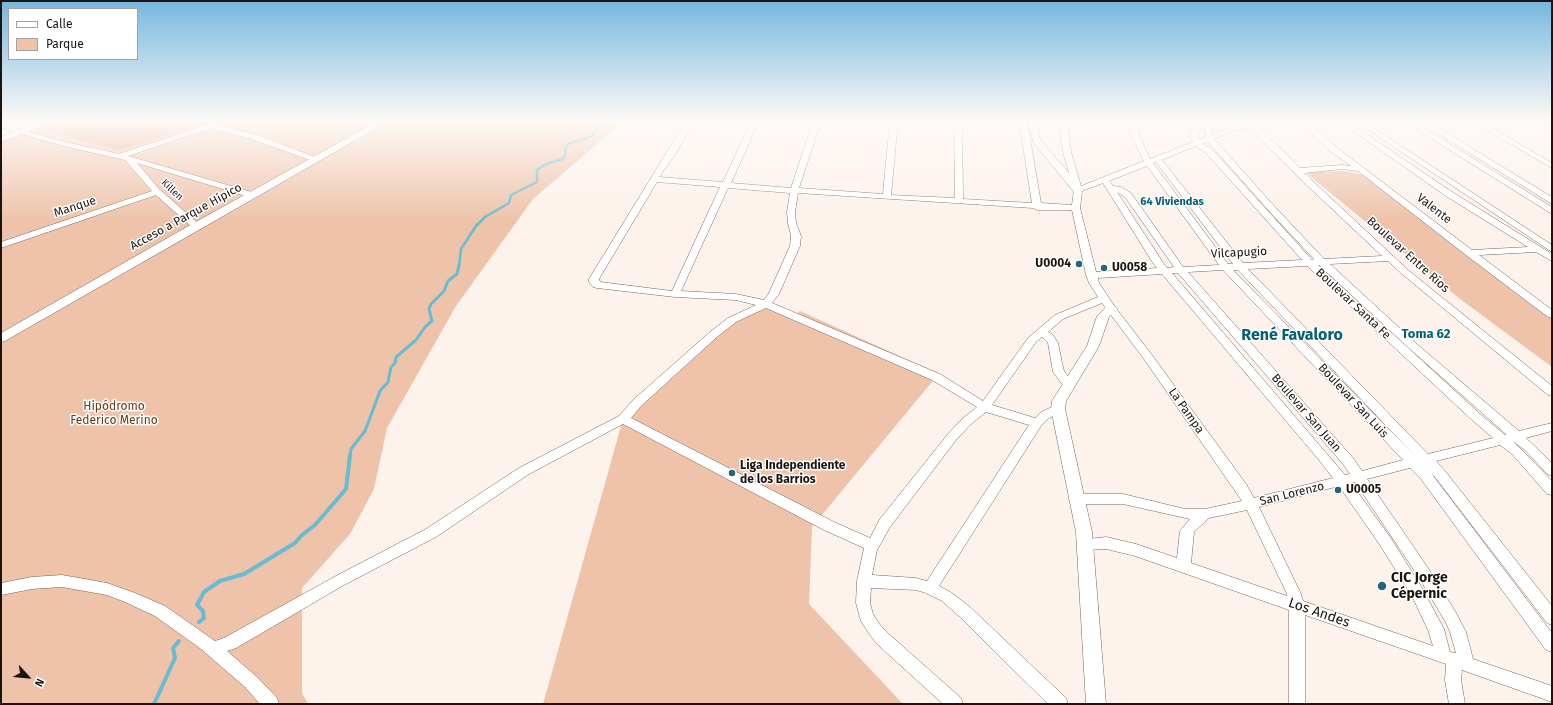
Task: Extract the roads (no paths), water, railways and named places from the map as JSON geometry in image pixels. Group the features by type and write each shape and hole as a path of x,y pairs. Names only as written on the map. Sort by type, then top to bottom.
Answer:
{"street":[{"path":"109,154 128,158 252,195"},
{"path":"119,156 125,154"},
{"path":"302,154 316,159"},
{"name":"Acceso a Parque Hípico","path":"1,338 325,154"},
{"path":"671,154 654,179 594,282 597,285 675,294 736,297 766,304 936,377 985,407 1003,414 1037,423"},
{"path":"675,294 739,154"},
{"path":"214,649 230,643 339,581 431,533 524,471 623,419 637,403 714,334 732,320 766,304 774,294 795,246 796,236 791,212 794,191 806,154"},
{"path":"887,197 891,154"},
{"path":"958,154 959,202"},
{"path":"1028,154 1037,207"},
{"path":"1048,154 1078,190 1170,154"},
{"name":"La Pampa","path":"1068,154 1078,190 1076,208 1094,283 1251,504 1294,594 1297,606 1297,704"},
{"path":"1149,154 1153,160"},
{"name":"Boulevar Santa Fe","path":"1212,154 1310,263 1523,459 1552,490"},
{"name":"Boulevar Santa Fe","path":"1223,154 1322,262 1414,347 1530,448 1552,471"},
{"name":"Boulevar Entre Ríos","path":"1281,154 1389,258 1435,298 1552,392"},
{"name":"Valente","path":"1340,154 1552,315"},
{"path":"1391,154 1450,194 1537,249"},
{"path":"1407,154 1551,251"},
{"path":"1459,154 1552,211"},
{"path":"1475,154 1552,201"},
{"path":"1531,154 1552,166"},
{"path":"1543,154 1552,159"},
{"name":"Killen","path":"128,158 157,192 196,226"},
{"name":"Boulevar San Luis","path":"1153,160 1240,266 1427,459 1552,618"},
{"name":"Boulevar San Luis","path":"1153,160 1225,267 1426,476 1552,645"},
{"path":"1297,171 1342,167 1361,169"},
{"path":"654,179 794,191 1037,207 1076,208"},
{"name":"Boulevar San Juan","path":"1105,180 1164,271 1342,481 1385,541 1417,592 1436,629 1455,661"},
{"name":"Boulevar San Juan","path":"1110,188 1118,189 1128,195 1180,269 1343,455 1359,476 1423,572 1450,616 1458,632 1455,661"},
{"name":"Manque","path":"1,245 157,192"},
{"path":"1469,253 1537,249 1551,251"},
{"name":"Vilcapugio","path":"1091,275 1389,258"},
{"path":"955,704 884,640 866,616 862,603 864,581 872,545 885,523 952,437 966,422 985,407 1032,340 1059,317 1108,304"},
{"path":"1096,704 1085,544 1058,409 1059,401 1093,346 1108,304"},
{"path":"1041,332 1049,336 1053,343 1059,372 1069,385"},
{"path":"930,588 1037,423 1045,415 1058,409"},
{"path":"623,419 829,526 872,545"},
{"name":"San Lorenzo","path":"1076,499 1123,499 1185,514 1205,514 1251,504 1552,427"},
{"path":"1183,567 1187,531 1190,526 1205,514"},
{"name":"Los Andes","path":"1085,544 1106,544 1136,550 1552,694"},
{"path":"1,588 32,583 62,581 107,589 130,597 160,611 214,649 251,682 271,704"},
{"path":"864,581 916,584 930,588 947,597 965,612 1060,704"},
{"path":"1455,661 1453,680 1457,704"}],"waterway":[{"path":"459,266 461,249 476,226 485,217 509,203 511,195 537,182 537,170 546,164 563,159 565,154"},
{"path":"350,456 351,449 365,431 380,391 388,382 391,367 395,363 396,357 416,340 425,327 432,321 429,309 431,304 444,291 448,281 457,274 459,265"},
{"path":"199,622 204,618 203,611 197,605 204,592 220,581 244,574 295,543 302,535 315,525 346,489 350,455"},
{"path":"154,704 175,658 173,648 179,641"}],"place":[{"name":"U0004","path":"1079,264"},
{"name":"U0058","path":"1104,268"},
{"name":"Liga Independiente de los Barrios","path":"732,473"},
{"name":"U0005","path":"1338,490"},
{"name":"CIC Jorge Cépernic","path":"1382,586"}],"district":[{"name":"64 Viviendas","path":"1172,202"},
{"name":"Toma 62","path":"1426,334"},
{"name":"René Favaloro","path":"1292,336"}],"park label":[{"name":"Hipódromo Federico Merino","path":"114,414"}]}
